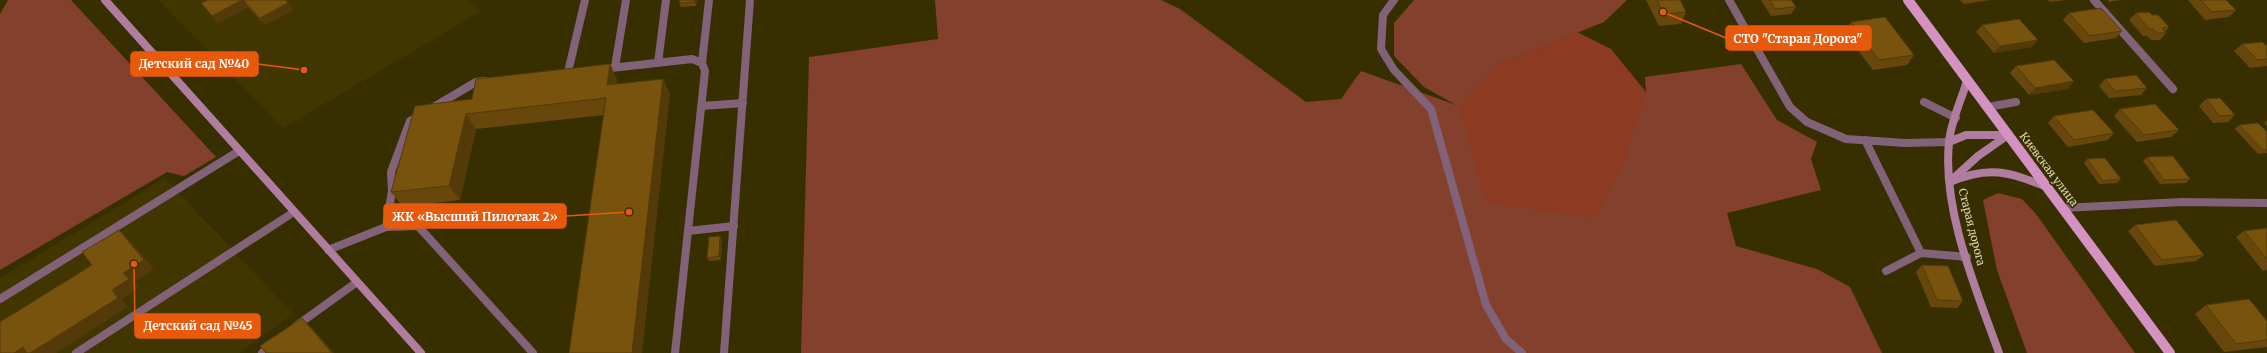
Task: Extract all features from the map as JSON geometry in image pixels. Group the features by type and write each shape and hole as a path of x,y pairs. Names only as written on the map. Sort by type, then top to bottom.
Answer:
{"main road":[{"name":"Киевская улица","path":"1908,0 2170,353"}],"street":[{"path":"105,0 421,353"},
{"path":"569,72 585,0"},
{"path":"615,67 626,0"},
{"path":"658,63 666,0"},
{"path":"675,353 702,106 705,71 702,63 708,0"},
{"path":"724,353 750,0"},
{"path":"1394,0 1383,15 1381,50 1394,70 1431,110 1486,305 1506,339 1522,353"},
{"path":"1729,0 1790,107 1806,122 1826,132 1846,139 1905,143 1949,142 1966,134 2008,135"},
{"path":"2094,0 2173,89"},
{"path":"592,70 692,60 702,63"},
{"path":"386,227 392,191 391,172 410,121 476,82 496,80"},
{"name":"Старая дорога","path":"1967,81 1949,142 1950,182 1953,202 1967,257 1999,353"},
{"path":"1924,102 1956,118"},
{"path":"1987,107 2016,102"},
{"path":"702,106 743,103"},
{"path":"1950,182 1978,156 2008,135"},
{"path":"1865,140 1920,253"},
{"path":"0,299 175,189 239,151"},
{"path":"1950,182 1981,170 2004,171 2047,187"},
{"path":"2063,208 2182,202 2265,205"},
{"path":"76,353 294,212"},
{"path":"328,250 386,227 418,226 533,353"},
{"path":"688,231 734,226"},
{"path":"1886,271 1920,253 1967,257"},
{"path":"290,330 357,282"},
{"path":"262,353 278,339"}],"shaded area":[{"path":"8,0 71,0 216,157 184,176 167,172 0,270 0,14"},
{"path":"159,0 468,0 481,11 283,128"},
{"path":"935,0 1161,0 1180,9 1306,102 1341,99 1361,71 1456,105 1424,87 1394,56 1394,23 1414,0 1627,0 1604,22 1499,64 1646,92 1645,77 1741,64 1777,120 1817,142 1811,159 1821,190 1727,213 1736,246 1817,269 1850,287 1882,353 801,353 809,57 938,39"},
{"path":"1577,32 1611,49 1646,92 1623,165 1596,218 1486,203 1459,106 1499,64"},
{"path":"165,178 293,314 239,353 0,353 0,278"},
{"path":"1998,193 2022,199 2036,214 2135,353 2027,353 1997,270 1983,200"}],"building":[{"path":"208,0 242,0 212,16 201,3"},
{"path":"243,0 285,0 288,3 260,18"},
{"path":"680,0 695,0 695,2 679,3"},
{"path":"1657,0 1680,0 1686,12 1664,14"},
{"path":"1770,0 1791,0 1796,7 1775,9"},
{"path":"2201,0 2226,0 2236,10 2212,12"},
{"path":"2101,8 2122,31 2090,36 2069,13"},
{"path":"2149,12 2152,15 2158,15 2169,27 2162,28 2166,33 2157,33 2153,29 2149,29 2136,13"},
{"path":"1885,17 1914,55 1879,60 1851,22"},
{"path":"2019,19 2038,40 2000,46 1982,25"},
{"path":"2262,42 2267,46 2267,59 2257,60 2242,44"},
{"path":"2054,60 2074,81 2035,88 2016,66"},
{"path":"610,64 607,85 663,79 632,353 569,353 606,98 466,114 449,186 391,192 415,106 472,99 476,79"},
{"path":"2136,75 2147,88 2115,91 2105,79"},
{"path":"2220,98 2235,115 2220,116 2206,99"},
{"path":"2155,104 2179,130 2144,135 2120,109"},
{"path":"2093,110 2114,133 2074,140 2054,116"},
{"path":"2258,123 2267,132 2267,150 2263,150 2239,125"},
{"path":"2173,156 2190,179 2164,180 2147,157"},
{"path":"2105,158 2121,179 2103,181 2087,159"},
{"path":"2176,220 2204,255 2162,260 2135,225"},
{"path":"2267,228 2267,259 2244,231"},
{"path":"119,230 144,260 123,273 129,279 112,290 118,298 30,353 27,353 23,347 14,353 0,353 0,322 92,265 82,252"},
{"path":"720,236 719,256 707,258 709,237"},
{"path":"1922,265 1948,266 1963,301 1937,300"},
{"path":"2249,299 2267,321 2267,340 2236,344 2206,305"},
{"path":"302,318 332,353 266,353 260,346"}],"place":[{"name":"СТО \"Старая Дорога\"","path":"1663,12"},
{"name":"Детский сад №40","path":"304,70"},
{"name":"ЖК «Высший Пилотаж 2»","path":"629,212"},
{"name":"Детский сад №45","path":"134,264"}]}
